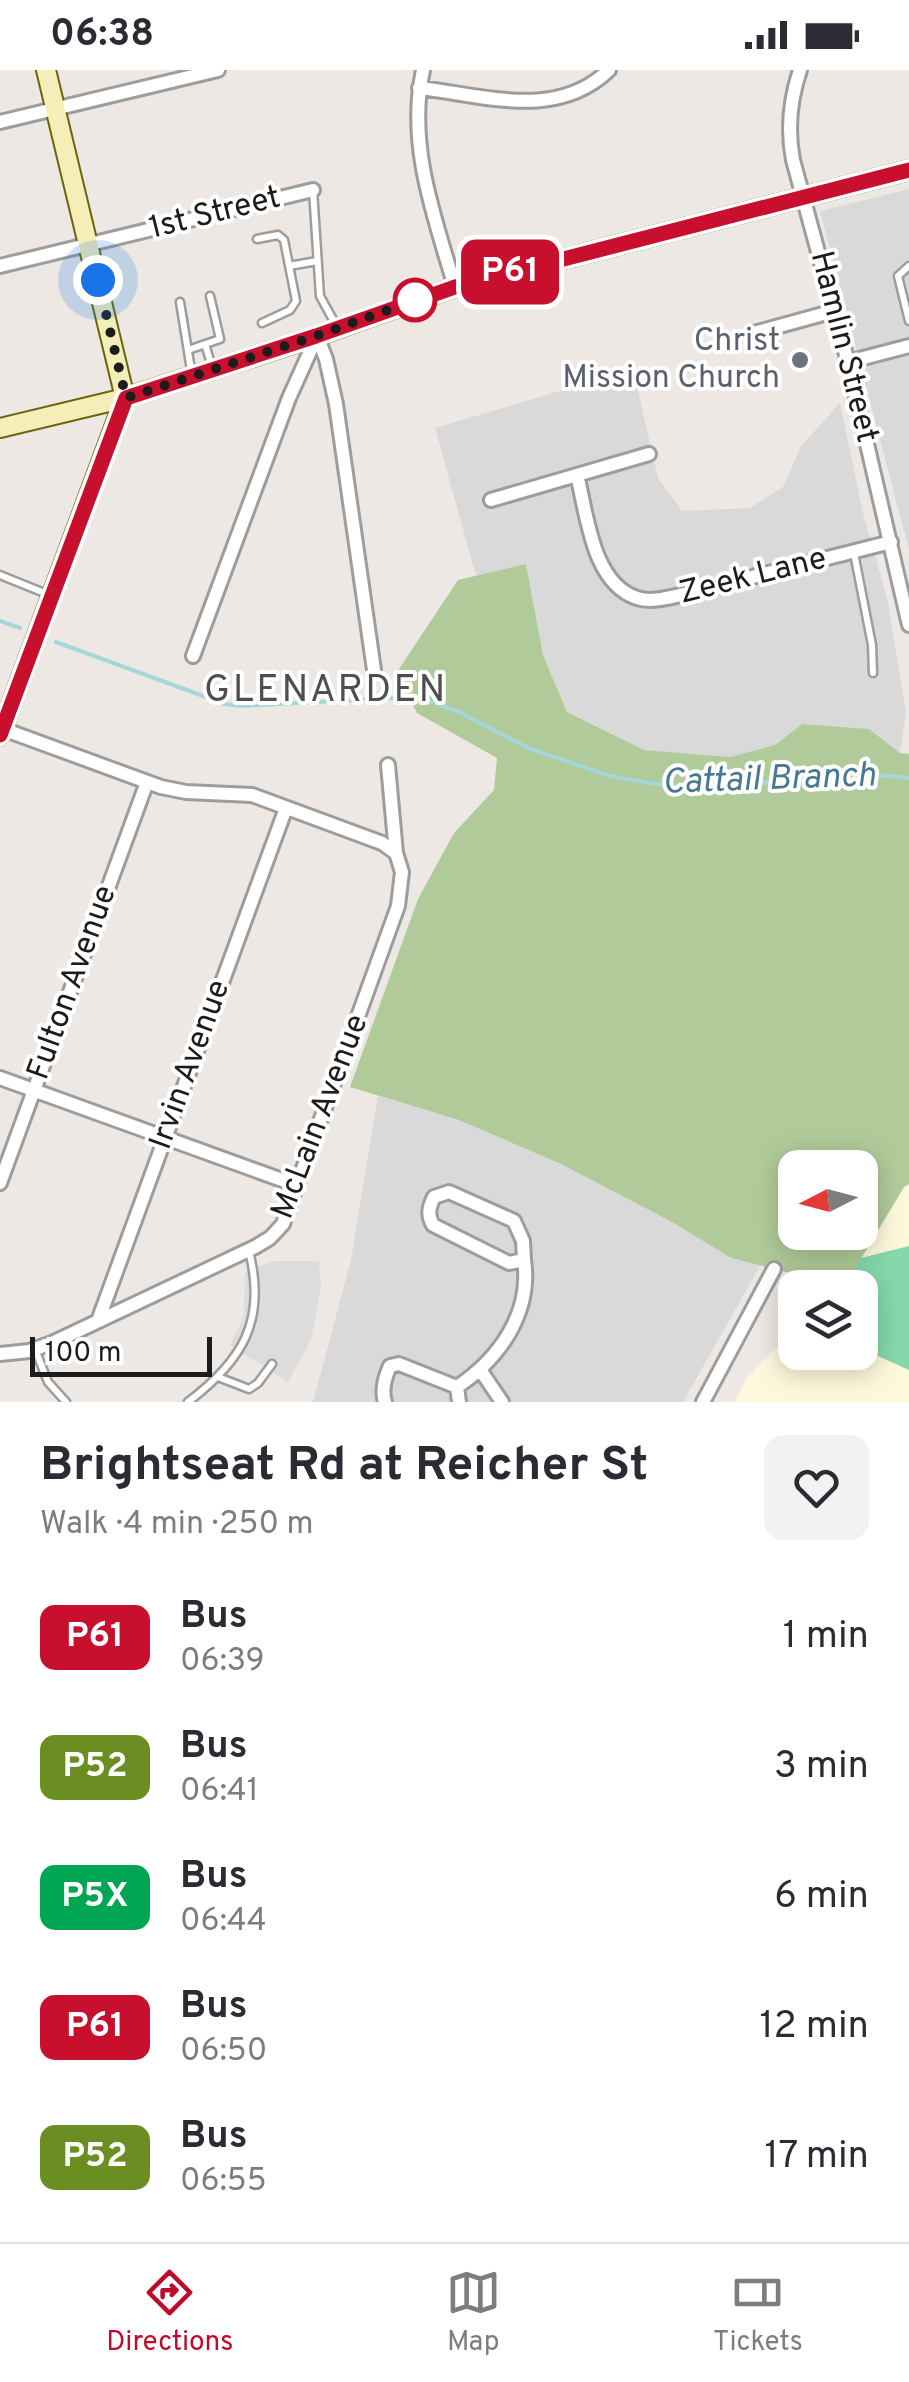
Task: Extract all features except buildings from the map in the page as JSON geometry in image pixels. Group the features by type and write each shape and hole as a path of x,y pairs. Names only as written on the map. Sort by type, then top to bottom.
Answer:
{"street":[{"path":"46,70 126,398 1,731 147,782 186,792 243,794 382,844 396,853"},
{"path":"0,122 218,70"},
{"path":"423,70 419,88 420,156 455,287"},
{"path":"419,88 516,102 548,101 584,88 609,70"},
{"name":"Hamlin Street","path":"800,70 790,108 790,134 909,625"},
{"path":"0,428 126,398 455,287 909,170"},
{"name":"1st Street","path":"0,266 313,190"},
{"path":"754,334 834,310"},
{"path":"192,656 316,336"},
{"path":"316,336 332,384 374,670"},
{"path":"848,362 909,346"},
{"path":"491,500 649,454"},
{"name":"Zeek Lane","path":"577,475 600,563 615,585 638,598 658,600 891,542"},
{"name":"McLain Avenue","path":"0,1354 34,1349 98,1321 248,1250 270,1238 283,1224 395,917 402,872 396,853 388,765"},
{"name":"Fulton Avenue","path":"0,1183 147,782"},
{"name":"Irvin Avenue","path":"98,1321 286,808"},
{"path":"0,1078 296,1184"},
{"path":"385,1402 386,1374 390,1366 399,1364 458,1395 508,1336 522,1303 526,1281 524,1260 520,1227 510,1217 448,1192 434,1197 429,1212 433,1225 509,1263 524,1260"},
{"path":"703,1402 774,1270"},
{"path":"481,1371 502,1402"}],"lane":[{"path":"313,190 320,296 338,328"},
{"path":"257,240 278,235 284,240 296,301 290,310 262,323"},
{"path":"289,266 316,260"},
{"path":"909,266 898,276 909,321"},
{"path":"188,350 220,339 210,296"},
{"path":"180,302 192,377"},
{"path":"205,344 213,370"},
{"path":"854,552 874,673"},
{"path":"0,576 53,596"},
{"path":"188,1402 218,1377 241,1349 250,1323 255,1282 248,1250"},
{"path":"34,1349 48,1382 66,1402"},
{"path":"218,1377 249,1388 258,1383 272,1364"}],"shaded area":[{"path":"909,189 909,550 820,211"},
{"path":"633,369 658,478 682,511 750,508 783,487 801,446 840,403 863,513 887,598 906,713 900,753 869,729 802,724 775,745 730,757 644,750 567,712 543,655 526,564 476,576 435,428"},
{"path":"378,1096 459,1120 561,1164 731,1258 760,1266 683,1402 313,1402 351,1260"},
{"path":"909,1184 909,1402 734,1402 746,1379 778,1346 778,1370 878,1370 878,1270 854,1270 866,1250 878,1250 878,1230"},
{"path":"274,1261 319,1261 321,1288 311,1340 288,1382 230,1345 244,1316 245,1271"}],"green space":[{"path":"526,564 543,655 567,712 644,750 730,757 775,745 802,724 869,729 900,753 909,754 909,1184 878,1230 878,1150 778,1150 778,1250 866,1250 854,1270 778,1270 731,1258 561,1164 459,1120 350,1087 418,899 454,833 494,790 497,758 417,713 397,672 458,580"},
{"path":"909,1246 909,1370 878,1356 878,1270 854,1270 861,1258"}],"waterway":[{"name":"Cattail Branch","path":"0,621 20,628"},
{"name":"Cattail Branch","path":"56,642 225,704 417,697 457,711 530,749 610,776 680,788 729,787 848,772 909,778"}],"bus line":[{"name":"P61","path":"0,735 126,398 455,287 909,170"}],"place":[{"name":"Christ Mission Church","path":"800,360"}],"district":[{"name":"GLENARDEN","path":"326,691"}],"route":[{"path":"98,280 126,398 427,296 415,300"}]}
